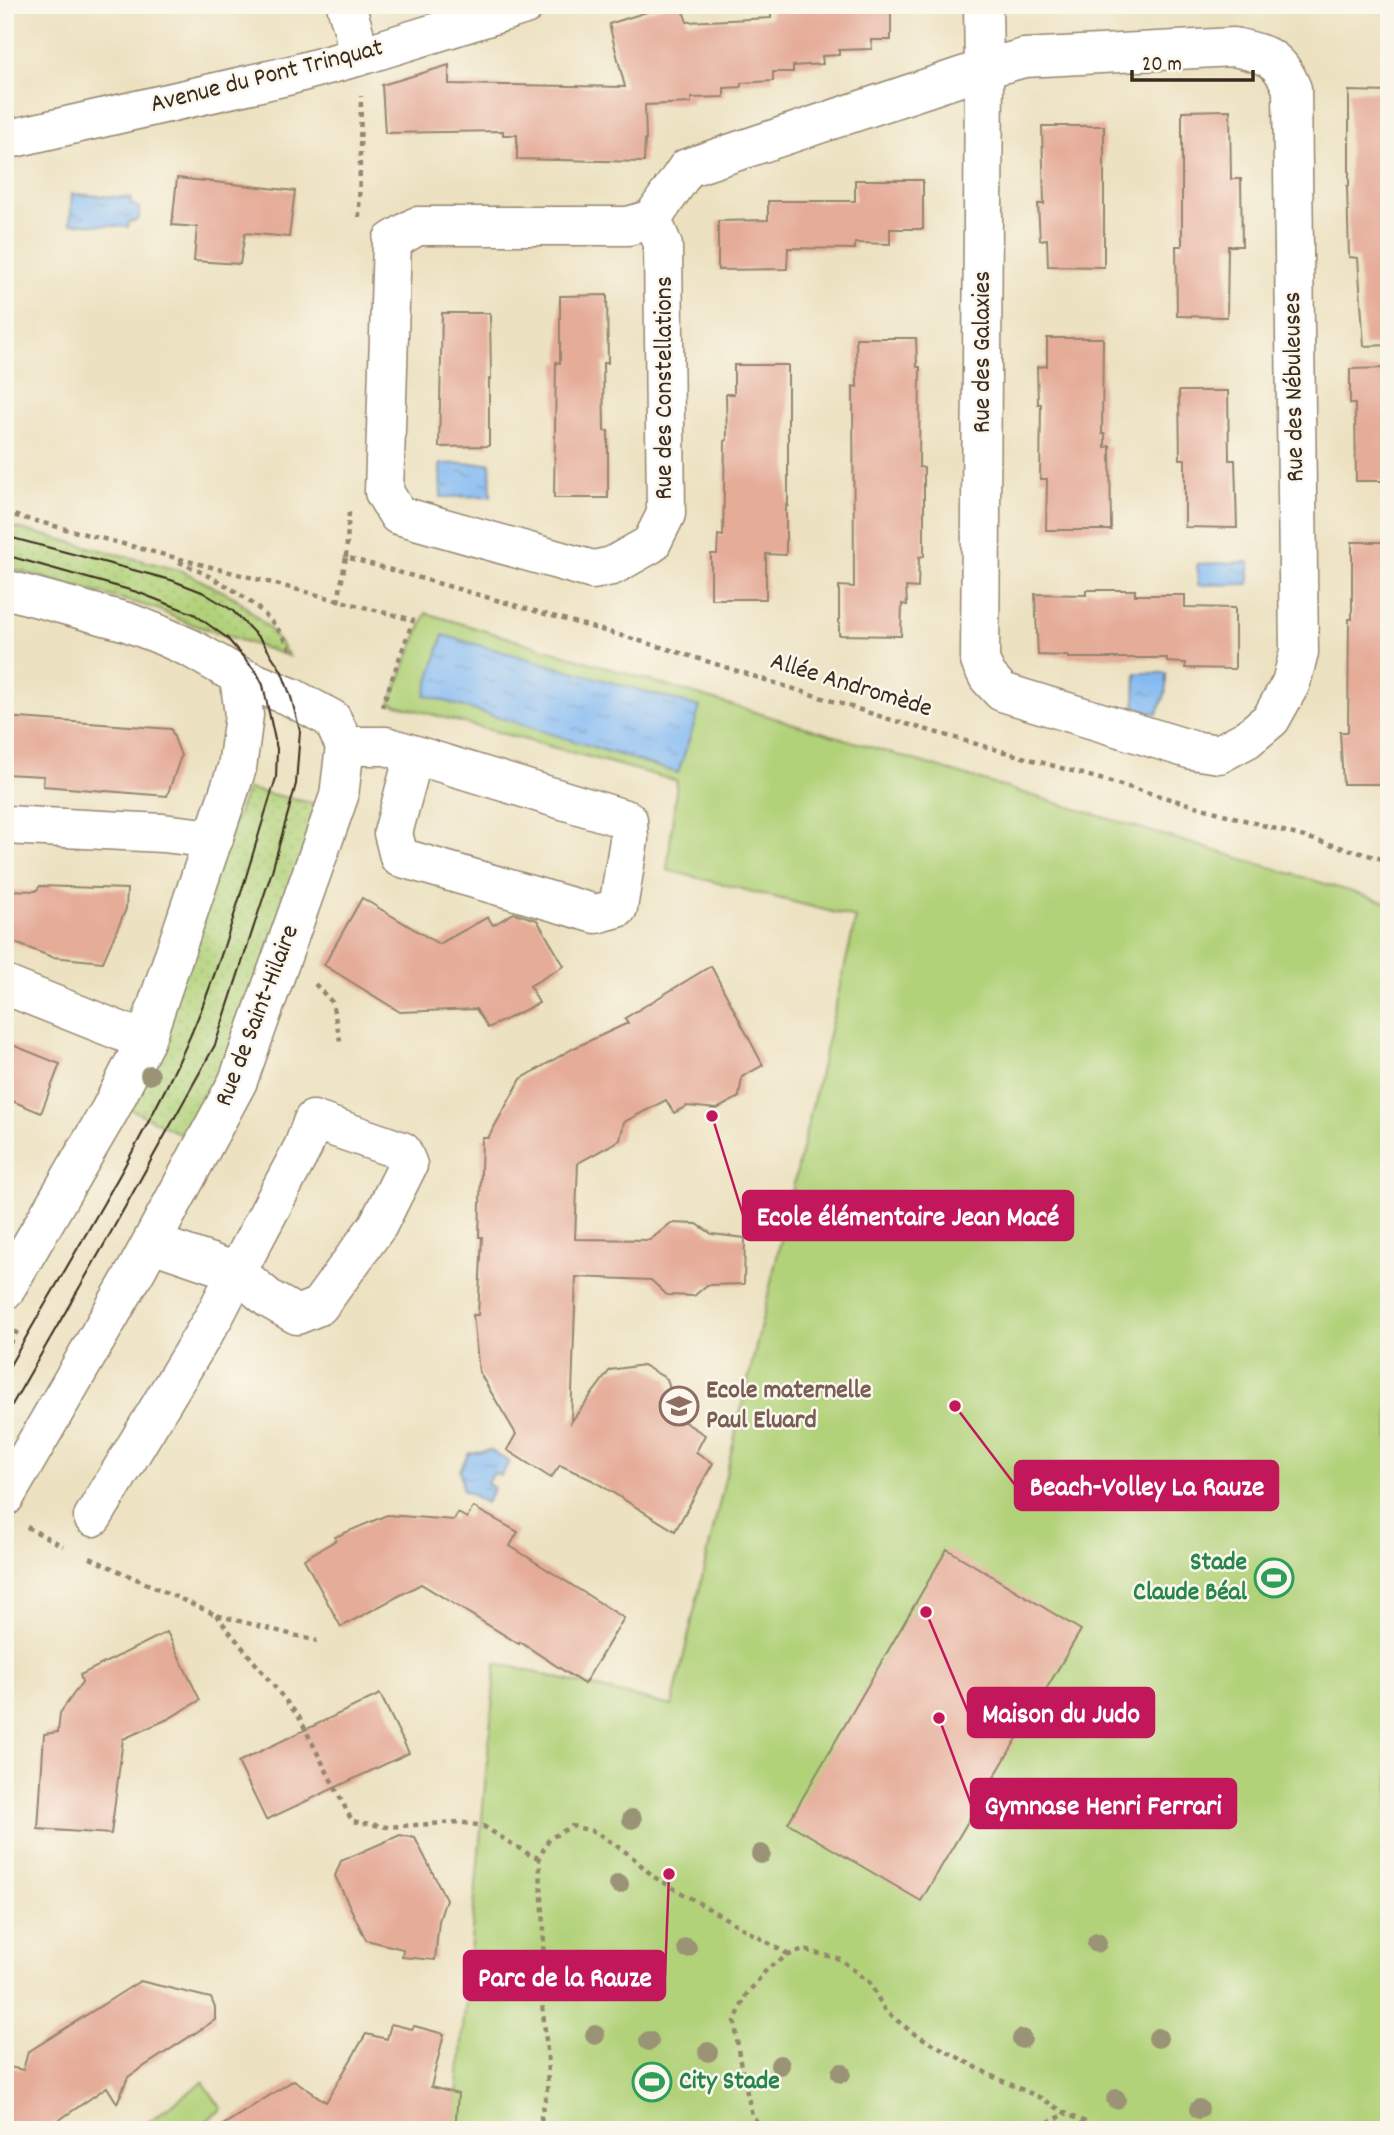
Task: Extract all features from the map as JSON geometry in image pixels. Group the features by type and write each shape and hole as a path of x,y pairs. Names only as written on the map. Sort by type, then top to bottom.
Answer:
{"street":[{"path":"346,5 354,32 357,57"},
{"name":"Avenue du Pont Trinquat","path":"5,140 291,75 525,5"},
{"name":"Rue des Galaxies","path":"983,5 981,661 988,677 1002,692"},
{"name":"Rue des Nébuleuses","path":"984,69 1024,58 1234,47 1264,54 1284,69 1292,89 1299,652 1291,683 1271,719 1247,739 1219,754 1192,750 1002,692"},
{"path":"652,219 687,168 984,69"},
{"name":"Rue des Constellations","path":"652,219 663,246 666,514 651,544 612,566 593,570 398,515 384,492 392,241 417,226 628,226 652,219"},
{"path":"5,589 127,622 192,649 239,676 291,697 332,719 357,746 386,747 414,755 628,820 629,840 618,908 596,914 399,857 393,833 414,755"},
{"path":"5,1290 110,1110 145,1041 237,768 244,715 239,676"},
{"name":"Rue de Saint-Hilaire","path":"16,1512 152,1242 238,1081 357,746"},
{"path":"5,825 163,833 214,839"},
{"path":"5,985 145,1041"},
{"path":"93,1517 215,1315 237,1272 303,1147 313,1120 402,1151 408,1165 379,1225 319,1306 297,1315 269,1299 237,1272 152,1242"}],"path":[{"path":"5,513 413,620 357,746"},
{"path":"165,556 213,577 233,590 258,609 276,629 294,658 295,675 291,697"},
{"name":"Allée Andromède","path":"338,602 346,557 668,649 892,720 1389,862"},
{"path":"16,1512 76,1552"},
{"path":"88,1558 216,1615 317,1641"},
{"path":"216,1615 299,1717 352,1821 387,1827 459,1822 483,1826 539,1858"},
{"path":"544,2130 541,2117 547,2091 548,2060 542,2002 544,1925 539,1858 550,1839 572,1826 596,1832 654,1877 789,1955"},
{"path":"763,2130 752,2115 739,2057 735,2021 746,1995 768,1968 789,1955 804,1950 840,1959 870,1983 886,2011 913,2033 996,2078 1103,2130"},
{"path":"1029,2130 1067,2113"}],"green space":[{"path":"5,525 182,571 236,598 269,628 289,656 185,622 157,609 5,567"},
{"path":"426,613 1389,903 1389,2130 454,2130 496,1663 672,1706 856,918 667,870 677,781 390,703"},
{"path":"247,789 321,805 229,1070 193,1141 127,1107"},
{"path":"203,2082 222,2109 194,2130 137,2130"}],"water":[{"path":"72,194 131,198 130,203 139,208 139,218 129,222 128,227 70,223"},
{"path":"490,463 491,496 441,497 440,464"},
{"path":"1249,562 1249,584 1198,585 1197,564"},
{"path":"443,635 700,707 678,773 425,695"},
{"path":"1136,673 1166,673 1166,692 1157,714 1135,707"},
{"path":"490,1450 509,1462 501,1476 493,1473 487,1483 494,1488 486,1503 463,1490 460,1470 469,1453"}],"building":[{"path":"669,5 681,5 687,22 771,18 771,5 891,5 891,40 871,40 872,49 839,50 839,55 822,56 823,64 793,66 793,72 773,72 773,81 741,83 741,87 724,88 724,97 691,98 691,103 645,105 644,162 517,159 517,135 503,135 503,131 385,133 382,85 449,65 449,84 625,87 609,24"},
{"path":"1349,91 1389,92 1389,345 1364,346 1358,258 1349,257"},
{"path":"1230,110 1231,179 1241,179 1242,246 1228,246 1227,317 1177,316 1176,246 1182,246 1182,111"},
{"path":"1042,126 1104,126 1104,267 1048,266 1047,239 1040,240 1038,204 1044,204"},
{"path":"177,178 295,191 289,237 245,233 240,264 194,261 197,227 172,225"},
{"path":"855,180 923,180 923,229 890,229 890,244 855,243 855,249 788,248 787,269 718,270 718,221 768,220 768,201 855,201"},
{"path":"607,295 608,363 603,363 604,431 608,431 608,498 554,498 560,296"},
{"path":"442,313 490,313 489,446 439,447"},
{"path":"856,338 916,338 917,367 920,367 919,467 924,468 924,556 919,557 918,588 906,587 907,605 902,604 901,636 839,635 839,586 854,587 853,386 857,387"},
{"path":"1047,338 1103,338 1102,434 1105,434 1105,447 1110,446 1111,530 1046,530 1047,479 1040,479 1041,404 1038,404 1037,367 1047,366"},
{"path":"734,365 788,365 786,555 766,554 766,599 711,599 711,554 717,554 718,535 723,536 726,394 734,394"},
{"path":"1389,368 1389,481 1356,481 1355,404 1350,404 1350,369"},
{"path":"1179,391 1228,391 1229,460 1235,460 1237,528 1185,527 1185,459 1180,459"},
{"path":"1352,542 1389,542 1389,784 1343,784 1340,732 1348,732"},
{"path":"1086,590 1135,590 1135,595 1185,595 1185,607 1235,608 1235,669 1185,668 1186,663 1167,662 1167,658 1068,658 1038,655 1035,594 1086,595"},
{"path":"5,717 171,729 181,756 167,796 43,786 44,776 5,774"},
{"path":"40,886 127,889 126,909 103,962 52,957 5,939 5,890 36,891"},
{"path":"362,898 439,944 488,917 493,925 514,913 537,920 564,966 530,986 539,1003 488,1028 476,1009 400,1012 324,965"},
{"path":"711,966 763,1065 742,1077 739,1097 717,1109 687,1106 674,1113 666,1100 624,1122 620,1140 578,1163 575,1239 650,1240 671,1223 697,1224 712,1234 745,1238 744,1284 707,1285 694,1296 667,1295 651,1280 576,1277 571,1422 610,1370 643,1365 667,1379 677,1414 675,1416 705,1435 696,1452 713,1463 675,1531 592,1480 560,1465 551,1478 507,1450 516,1434 479,1372 473,1315 478,1315 482,1237 479,1237 482,1138 488,1138 521,1079 574,1048 628,1023 625,1018"},
{"path":"5,1042 60,1064 41,1113 5,1098"},
{"path":"473,1507 518,1532 510,1546 624,1618 584,1684 520,1642 519,1644 421,1584 341,1627 304,1559 336,1540 335,1537 387,1515 454,1520 458,1513 467,1518"},
{"path":"947,1549 1081,1630 921,1901 788,1823"},
{"path":"167,1632 200,1700 168,1719 123,1739 111,1834 38,1829 44,1734 58,1732 60,1713 82,1682 80,1675"},
{"path":"380,1694 409,1753 266,1820 238,1762"},
{"path":"400,1835 415,1838 446,1899 439,1921 435,1960 402,1957 403,1949 366,1940 335,1876 341,1861"},
{"path":"140,1981 211,1998 215,2008 215,2020 128,2077 117,2103 107,2087 45,2130 5,2130 5,2066 23,2070 28,2052"},
{"path":"391,2024 412,2029 414,2026 444,2034 431,2087 458,2094 455,2130 215,2130 294,2080 326,2102 366,2034 387,2039"}],"tram line":[{"path":"5,536 171,580 202,592 232,610 262,641 281,670 300,731 296,784 272,871 215,1045 5,1417"},
{"path":"5,555 137,592 194,614 227,638 257,673 263,685 277,749 276,778 232,922 193,1029 138,1142 5,1374"}],"place":[{"name":"Ecole élémentaire Jean Macé","path":"712,1116"},
{"name":"Ecole maternelle Paul Eluard","path":"679,1406"},
{"name":"Beach-Volley La Rauze","path":"955,1406"},
{"name":"Stade Claude Béal","path":"1274,1578"},
{"name":"Maison du Judo","path":"926,1612"},
{"name":"Gymnase Henri Ferrari","path":"939,1718"},
{"name":"Parc de la Rauze","path":"669,1874"},
{"name":"City Stade","path":"652,2082"}]}
